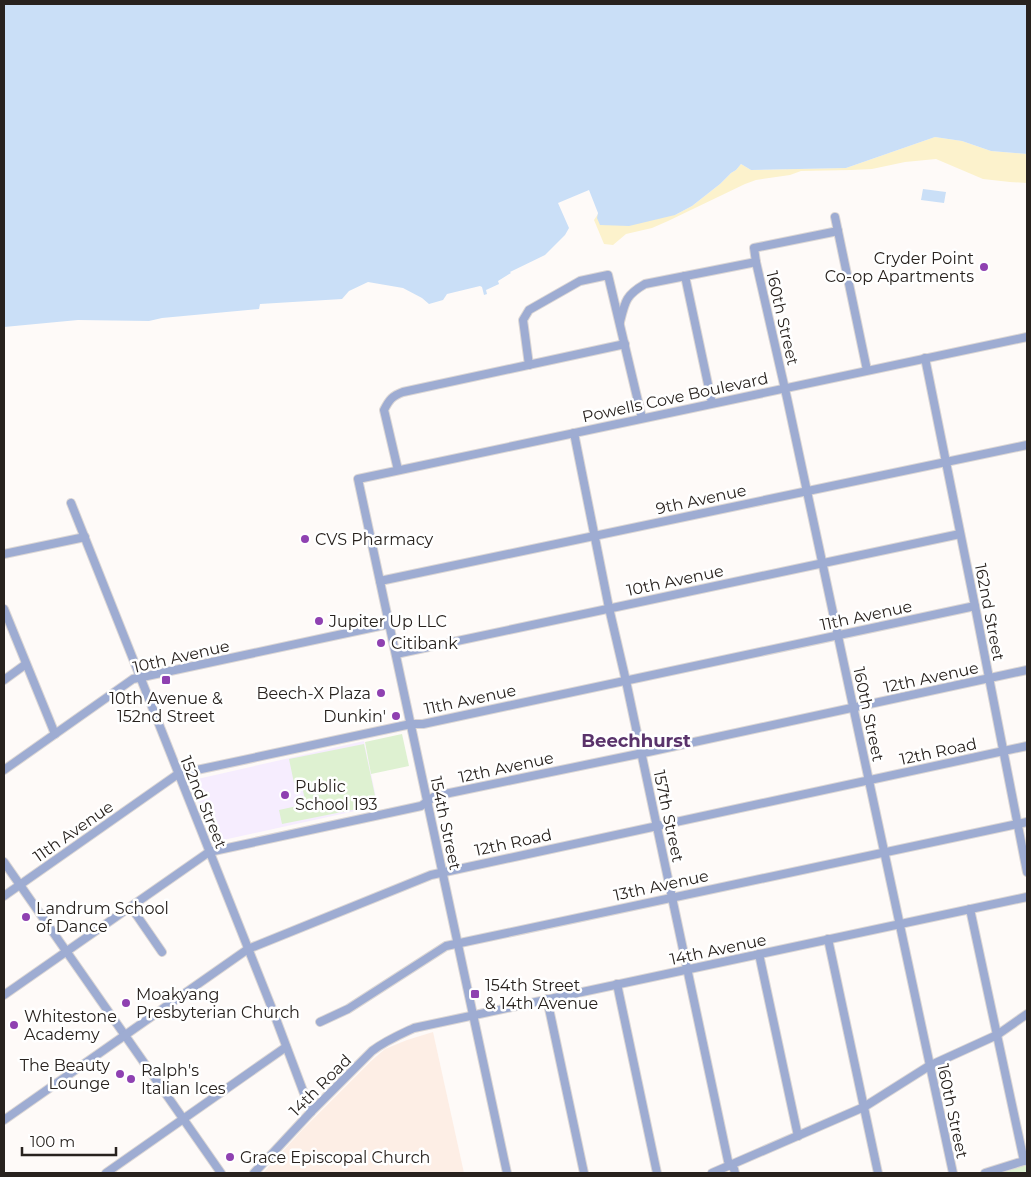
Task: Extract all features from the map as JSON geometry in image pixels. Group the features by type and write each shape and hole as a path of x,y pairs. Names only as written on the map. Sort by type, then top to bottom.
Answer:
{"street":[{"path":"834,217 867,370"},
{"path":"620,324 628,297 645,284 756,262 754,248 838,231"},
{"name":"160th Street","path":"756,262 785,388 953,1173"},
{"path":"529,365 523,320 529,310 580,281 608,275 642,418"},
{"path":"685,276 712,403"},
{"name":"Powells Cove Boulevard","path":"358,479 1027,337"},
{"path":"398,470 384,410 390,399 395,395 625,344"},
{"name":"162nd Street","path":"925,358 1027,872"},
{"name":"157th Street","path":"574,433 609,608 642,753 728,1161 735,1173"},
{"name":"9th Avenue","path":"380,581 1027,445"},
{"name":"154th Street","path":"358,479 507,1173"},
{"name":"152nd Street","path":"71,504 311,1112"},
{"name":"10th Avenue","path":"396,654 960,534"},
{"path":"4,554 85,537"},
{"name":"11th Avenue","path":"4,896 178,774 411,724 423,724 975,606"},
{"path":"4,609 55,734"},
{"name":"10th Avenue","path":"4,770 133,679 389,624"},
{"path":"4,680 26,664"},
{"name":"12th Avenue","path":"4,996 209,852 421,806 435,796 1027,670"},
{"name":"12th Road","path":"4,1120 248,949 431,875 1027,746"},
{"name":"13th Avenue","path":"320,1022 348,1009 446,946 1027,822"},
{"path":"4,862 221,1173"},
{"name":"14th Avenue","path":"414,1028 1027,897"},
{"path":"131,906 162,952"},
{"path":"970,909 1026,1161 985,1173"},
{"path":"828,939 878,1173"},
{"path":"759,954 798,1136"},
{"path":"617,984 657,1173"},
{"path":"547,999 584,1173"},
{"path":"712,1173 864,1107 929,1066 997,1035 1027,1014"},
{"name":"14th Road","path":"254,1173 311,1112 381,1044 414,1028"},
{"path":"106,1173 286,1047"}],"shaded area":[{"name":"Public School 193","path":"364,741 378,806 214,842 191,783 193,780"},
{"path":"433,1032 464,1173 263,1173 303,1129 385,1049"}],"green space":[{"path":"402,734 409,766 371,774 365,742"},
{"path":"364,744 377,805 282,824 279,810 306,804 301,782 294,783 289,759"},
{"path":"1027,1164 1027,1173 1000,1173"}],"sand":[{"path":"935,137 962,141 991,151 1027,154 1027,183 983,179 936,159 905,162 872,169 801,171 790,175 756,180 652,228 626,234 613,245 604,244 594,220 598,214 675,215 692,206 720,184 741,164 751,170 846,168"}],"water":[{"path":"4,4 1027,4 1027,154 991,151 962,141 935,137 846,168 751,170 741,164 720,184 692,206 675,215 629,226 600,225 597,218 598,213 589,190 558,203 569,228 565,235 545,255 510,272 498,281 499,284 486,290 487,294 484,295 480,286 447,294 443,300 429,304 403,288 368,282 349,291 342,299 260,304 259,309 162,318 149,321 78,320 4,327"},
{"path":"923,189 946,192 944,203 921,200"}],"place":[{"name":"Cryder Point Co-op Apartments","path":"984,267"},
{"name":"CVS Pharmacy","path":"305,539"},
{"name":"Jupiter Up LLC","path":"319,621"},
{"name":"Citibank","path":"381,643"},
{"name":"10th Avenue & 152nd Street","path":"166,680"},
{"name":"Beech-X Plaza","path":"381,693"},
{"name":"Dunkin'","path":"396,716"},
{"name":"Public School 193","path":"285,795"},
{"name":"Landrum School of Dance","path":"26,917"},
{"name":"154th Street & 14th Avenue","path":"475,994"},
{"name":"Moakyang Presbyterian Church","path":"126,1003"},
{"name":"Whitestone Academy","path":"14,1025"},
{"name":"The Beauty Lounge","path":"120,1074"},
{"name":"Ralph's Italian Ices","path":"131,1079"},
{"name":"Grace Episcopal Church","path":"230,1157"}],"district":[{"name":"Beechhurst","path":"636,741"}]}
